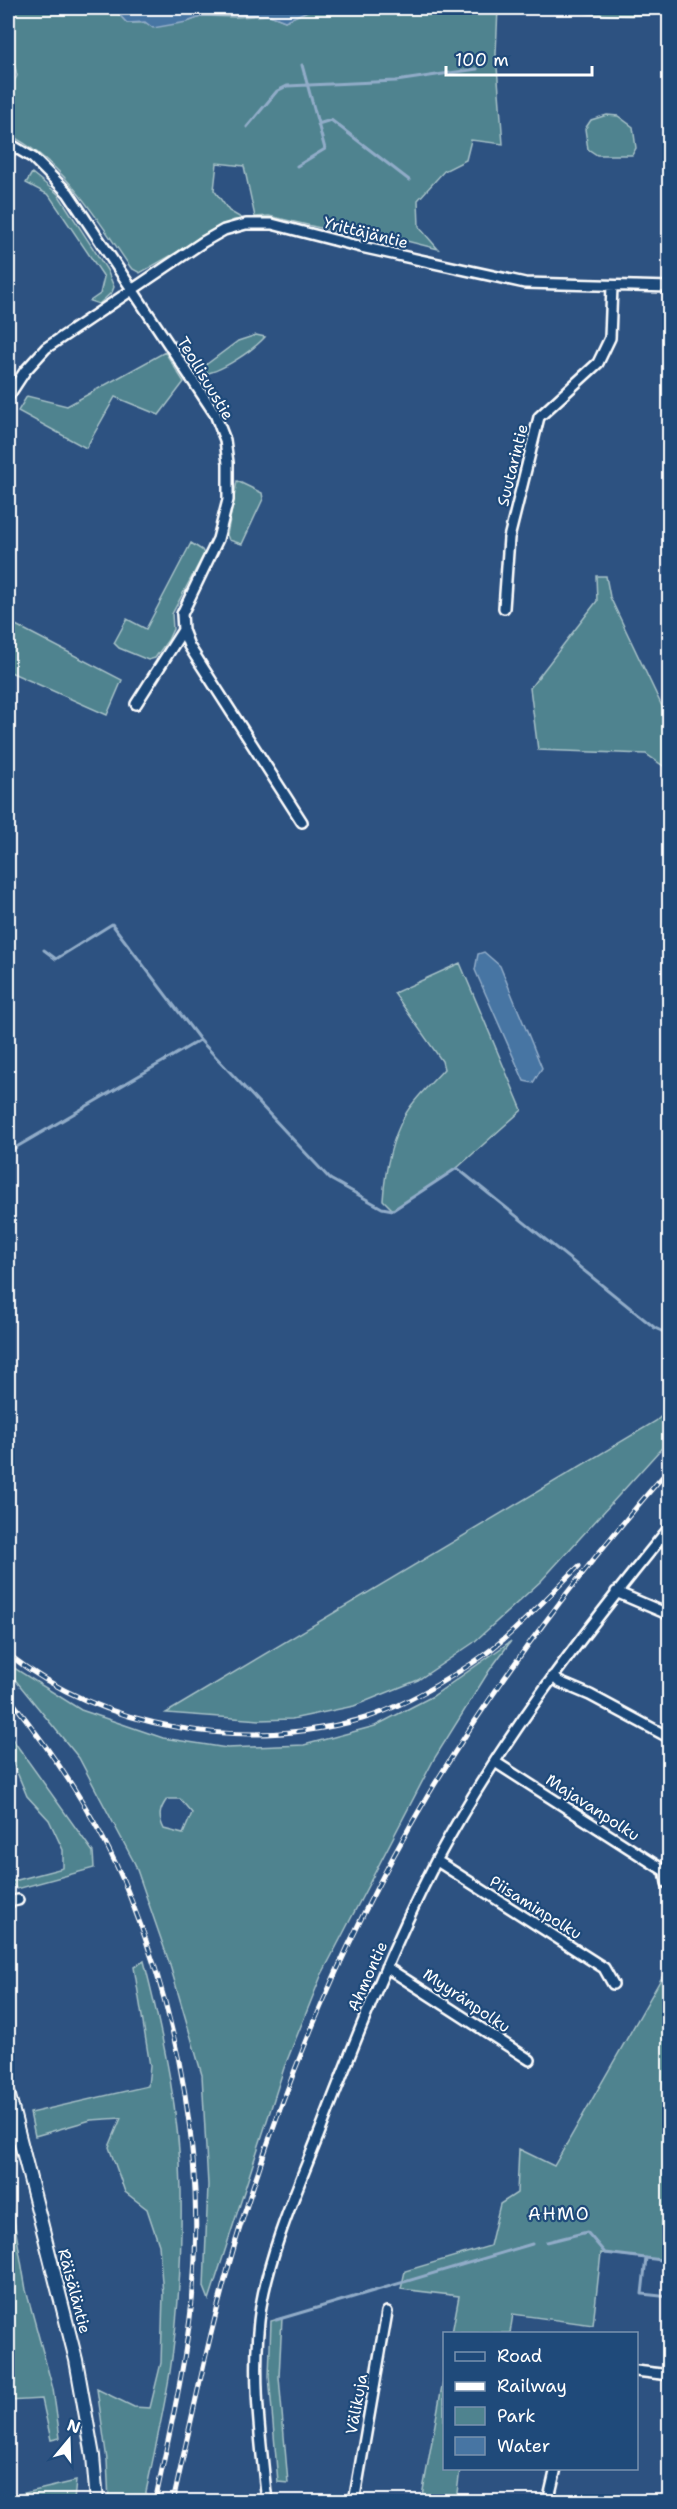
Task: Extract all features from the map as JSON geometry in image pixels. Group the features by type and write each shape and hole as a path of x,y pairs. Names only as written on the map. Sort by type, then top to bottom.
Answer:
{"street":[{"name":"Teollisuustie","path":"8,143 33,158 68,193 132,291 195,381 215,414 225,440 228,463 225,518 218,539 182,614 183,630"},
{"name":"Yrittäjäntie","path":"8,397 19,379 46,348 224,230 246,224 272,224 362,247 525,283 669,287"},
{"name":"Suutarintie","path":"504,608 509,538 539,417 598,363 610,338 612,286"},
{"path":"136,704 183,630"},
{"path":"183,630 189,646 302,822"},
{"name":"Ahmontie","path":"267,2502 258,2408 257,2355 261,2306 275,2253 367,2010 436,1861 495,1762 553,1676 616,1592 669,1527"},
{"path":"616,1592 669,1615"},
{"path":"553,1676 559,1682 590,1695 669,1738"},
{"name":"Majavanpolku","path":"495,1762 665,1871 668,1883"},
{"name":"Piisaminpolku","path":"436,1861 604,1968 613,1984"},
{"path":"8,1902 18,1900"},
{"name":"Myyränpolku","path":"387,1967 530,2060"},
{"name":"Räisäläntie","path":"8,2092 13,2138 76,2360 93,2456 97,2502"},
{"name":"Välikuja","path":"354,2502 387,2312"},
{"path":"638,2371 669,2375"},
{"path":"549,2502 556,2470"}],"green space":[{"path":"8,8 113,8 127,23 187,22 203,16 270,15 285,21 314,8 498,8 496,54 503,144 471,140 466,160 444,171 418,200 419,227 438,249 383,235 367,239 269,216 255,217 244,166 217,163 214,190 229,211 243,219 234,220 140,273 131,268 92,211 63,176 28,146 8,134 8,92 17,76 8,36"},
{"path":"519,8 669,8 670,12 616,15"},
{"path":"607,115 618,116 633,127 636,148 632,155 597,155 588,149 585,129 591,120"},
{"path":"32,173 58,194 107,270 114,287 112,292 99,304 90,301 100,294 104,277 49,195 26,183"},
{"path":"256,335 265,337 235,360 217,370 201,374 199,370 238,341"},
{"path":"165,352 184,382 159,415 115,397 86,448 18,411 27,396 67,406"},
{"path":"237,481 262,493 263,499 242,544 229,540 227,535"},
{"path":"191,543 204,554 172,614 173,629 168,640 155,658 148,660 119,648 114,643 127,619 146,629"},
{"path":"596,576 606,576 610,597 669,721 669,770 646,754 538,750 530,688 597,601"},
{"path":"8,621 122,680 107,715 8,671"},
{"path":"460,963 522,1110 457,1168 393,1210 383,1200 392,1146 405,1115 413,1103 444,1069 442,1061 394,993"},
{"path":"669,1409 669,1440 541,1581 473,1643 418,1680 354,1706 292,1719 260,1720 166,1713 656,1421"},
{"path":"511,1641 489,1671 434,1759 321,1976 284,2068 209,2300 204,2287 208,2185 202,2075 169,1962 135,1864 79,1758 8,1671 8,1664 81,1710 163,1738 227,1748 304,1745 375,1726 433,1696","holes":["167,1799 180,1799 192,1813 183,1834 164,1829 160,1817"]},
{"path":"8,1733 93,1852 94,1868 17,1889 10,1882 63,1868 63,1850 49,1820 27,1796 8,1751"},
{"path":"144,1961 164,2046 174,2103 181,2190 179,2281 170,2372 144,2501 109,2501 107,2460 97,2389 134,2407 150,2408 161,2363 163,2294 159,2245 147,2209 125,2192 109,2147 121,2118 91,2120 35,2136 30,2113 148,2086 150,2066 134,1967"},
{"path":"669,1965 669,2261 601,2253 593,2325 513,2314 510,2332 452,2332 459,2296 401,2289 405,2271 490,2246 500,2204 517,2193 519,2149 554,2166"},
{"path":"11,2203 26,2290 53,2389 60,2438 51,2440 42,2399 8,2401 8,2206"},
{"path":"282,2318 279,2377 288,2483 278,2482 269,2376 271,2321"},
{"path":"443,2380 443,2470 460,2470 456,2501 421,2501"},
{"path":"76,2481 74,2501 8,2501 8,2497"}],"water":[{"path":"113,8 314,8 285,21 270,15 203,16 187,22 153,28 145,22 127,23"},
{"path":"484,952 500,966 542,1068 533,1083 524,1081 475,970 478,954"}],"waterway":[{"path":"297,166 325,149 302,65"},
{"path":"247,127 277,91 287,86 396,81 477,69"},
{"path":"318,124 331,120 409,180"},
{"path":"44,950 56,959 112,924 200,1040 330,1179 382,1208 393,1210 457,1168 655,1328 670,1335"},
{"path":"8,1152 200,1040"},
{"path":"547,2242 587,2232 605,2253 670,2261"},
{"path":"276,2320 532,2244"},
{"path":"646,2258 642,2294 670,2297"}],"railway":[{"path":"173,2502 213,2327 231,2258 259,2169 299,2059 371,1899 427,1797 511,1669 604,1546 670,1468"},
{"path":"8,1654 46,1680 88,1701 131,1717 177,1727 223,1733 270,1733 317,1729 376,1715 459,1672 514,1630 579,1566"},
{"path":"8,1696 75,1790 117,1866 146,1941 162,1991 185,2093 192,2145 195,2197 192,2301 181,2376 155,2502"}],"district":[{"name":"AHMO","path":"559,2214"}]}
